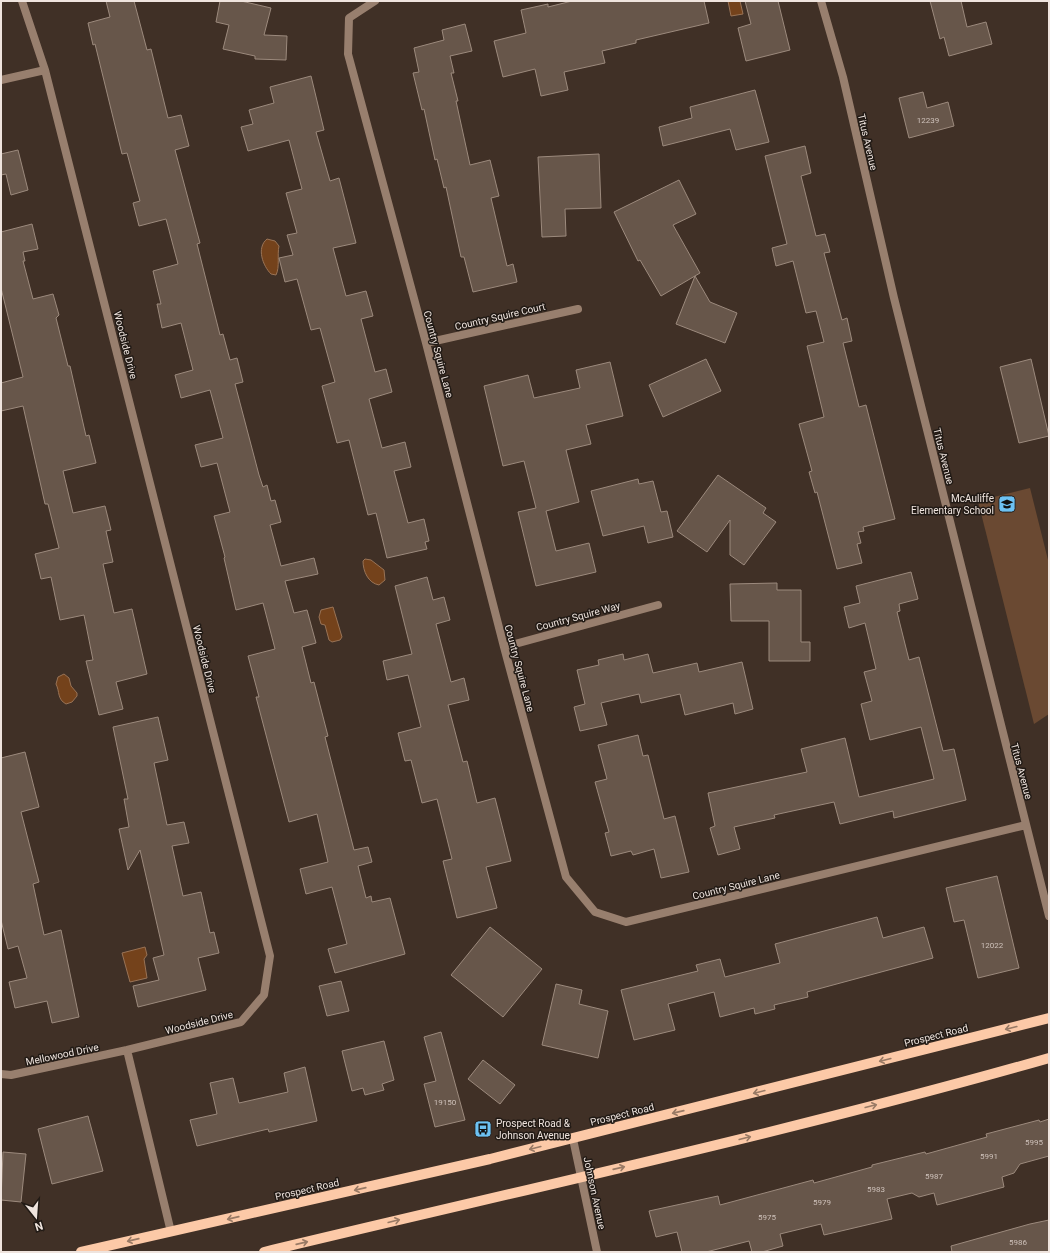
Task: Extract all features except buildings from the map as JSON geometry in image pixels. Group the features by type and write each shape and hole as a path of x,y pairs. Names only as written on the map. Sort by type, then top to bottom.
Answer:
{"main road":[{"name":"Prospect Road","path":"81,1252 573,1139 1049,1018"},
{"path":"264,1252 706,1148 974,1080 1049,1058"}],"street":[{"name":"Woodside Drive","path":"22,1 46,70 270,956 264,995 241,1022 127,1050"},
{"name":"Country Squire Lane","path":"375,1 349,18 348,54 426,343 504,647 566,877 594,912 626,922 1026,825"},
{"name":"Titus Avenue","path":"821,1 843,77 894,298 1049,916"},
{"path":"1,80 46,70"},
{"name":"Country Squire Court","path":"426,343 578,309"},
{"name":"Country Squire Way","path":"504,647 658,605"},
{"path":"127,1050 171,1232"},
{"name":"Mellowood Drive","path":"1,1074 11,1074 127,1050"},
{"name":"Johnson Avenue","path":"573,1139 597,1252"}],"shaded area":[{"path":"728,1 740,1 743,14 731,16"},
{"path":"267,239 275,241 279,246 278,268 276,275 271,274 268,271 263,262 261,252"},
{"path":"1030,488 1049,564 1049,714 1034,724 978,501"},
{"path":"365,559 371,560 384,570 385,580 379,585 372,582 367,576 363,565 363,561"},
{"path":"333,607 342,637 340,640 332,642 329,640 325,625 321,624 319,617 321,610"},
{"path":"64,674 69,678 71,686 77,693 77,696 72,702 66,704 60,698 56,684 58,677"},
{"path":"145,947 147,955 144,959 147,978 130,982 122,953"}],"place":[{"name":"McAuliffe Elementary School","path":"1007,504"},
{"name":"Prospect Road & Johnson Avenue","path":"483,1129"}]}
